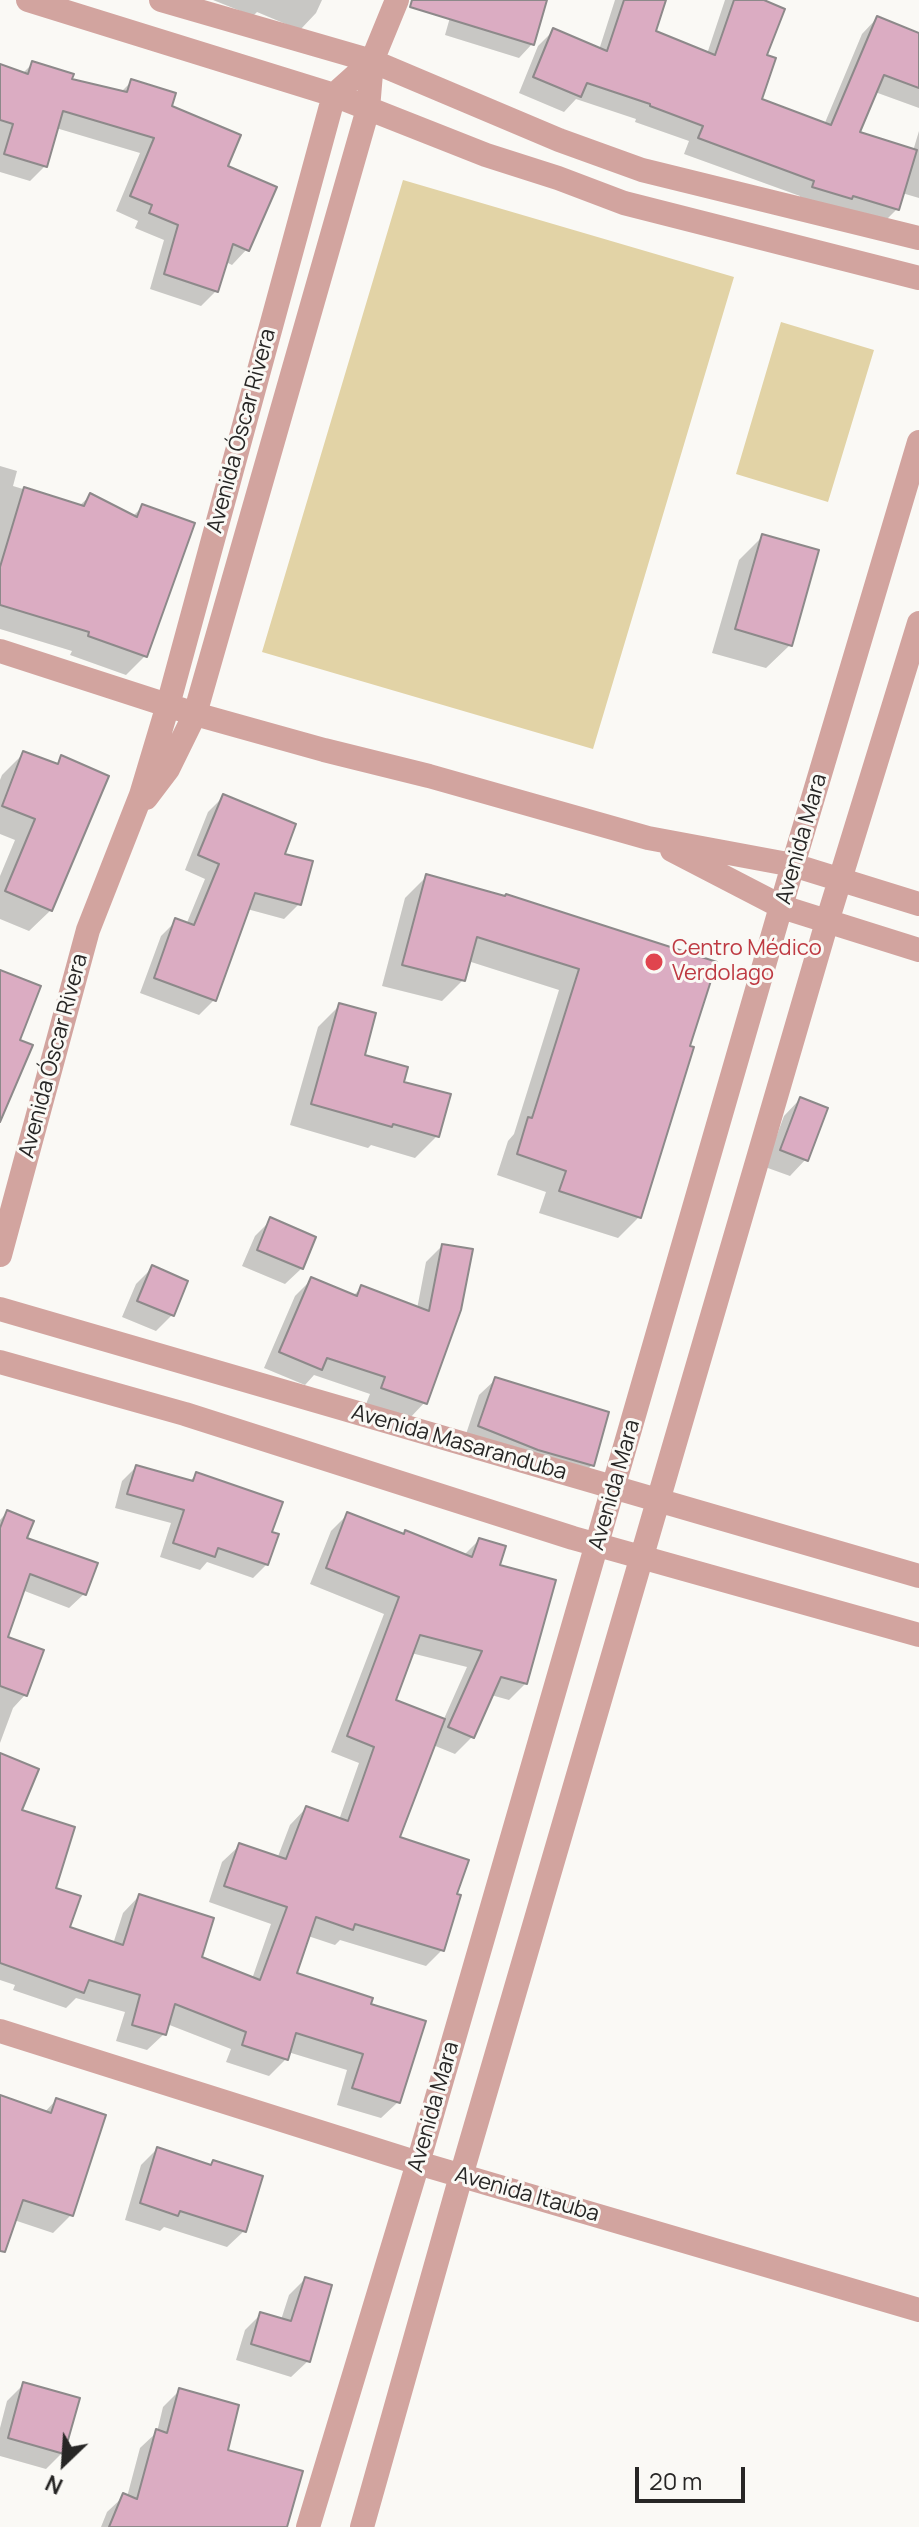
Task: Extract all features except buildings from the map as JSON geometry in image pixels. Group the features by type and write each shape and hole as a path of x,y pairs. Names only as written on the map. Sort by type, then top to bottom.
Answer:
{"street":[{"path":"28,0 334,95 486,155 624,203 919,278"},
{"path":"161,0 372,61 559,140 642,170 919,238"},
{"name":"Avenida Óscar Rivera","path":"133,815 168,769 195,714 368,109 372,61 397,0"},
{"name":"Avenida Óscar Rivera","path":"0,1255 88,930 133,815 168,705 334,95 372,61"},
{"name":"Avenida Mara","path":"308,2527 418,2163 793,865 919,442"},
{"name":"Avenida Mara","path":"362,2527 641,1557 827,922 919,623"},
{"path":"0,651 195,714 648,838 793,865 919,904"},
{"path":"648,838 782,907 919,950"},
{"name":"Avenida Masaranduba","path":"0,1309 919,1576"},
{"path":"0,1362 185,1414 597,1545 919,1635"},
{"name":"Avenida Itauba","path":"0,2031 418,2163 919,2310"}],"shaded area":[{"path":"403,180 734,277 593,749 262,652"},
{"path":"781,322 874,350 828,502 736,474"}],"place":[{"name":"Centro Médico Verdolago","path":"654,962"}]}
